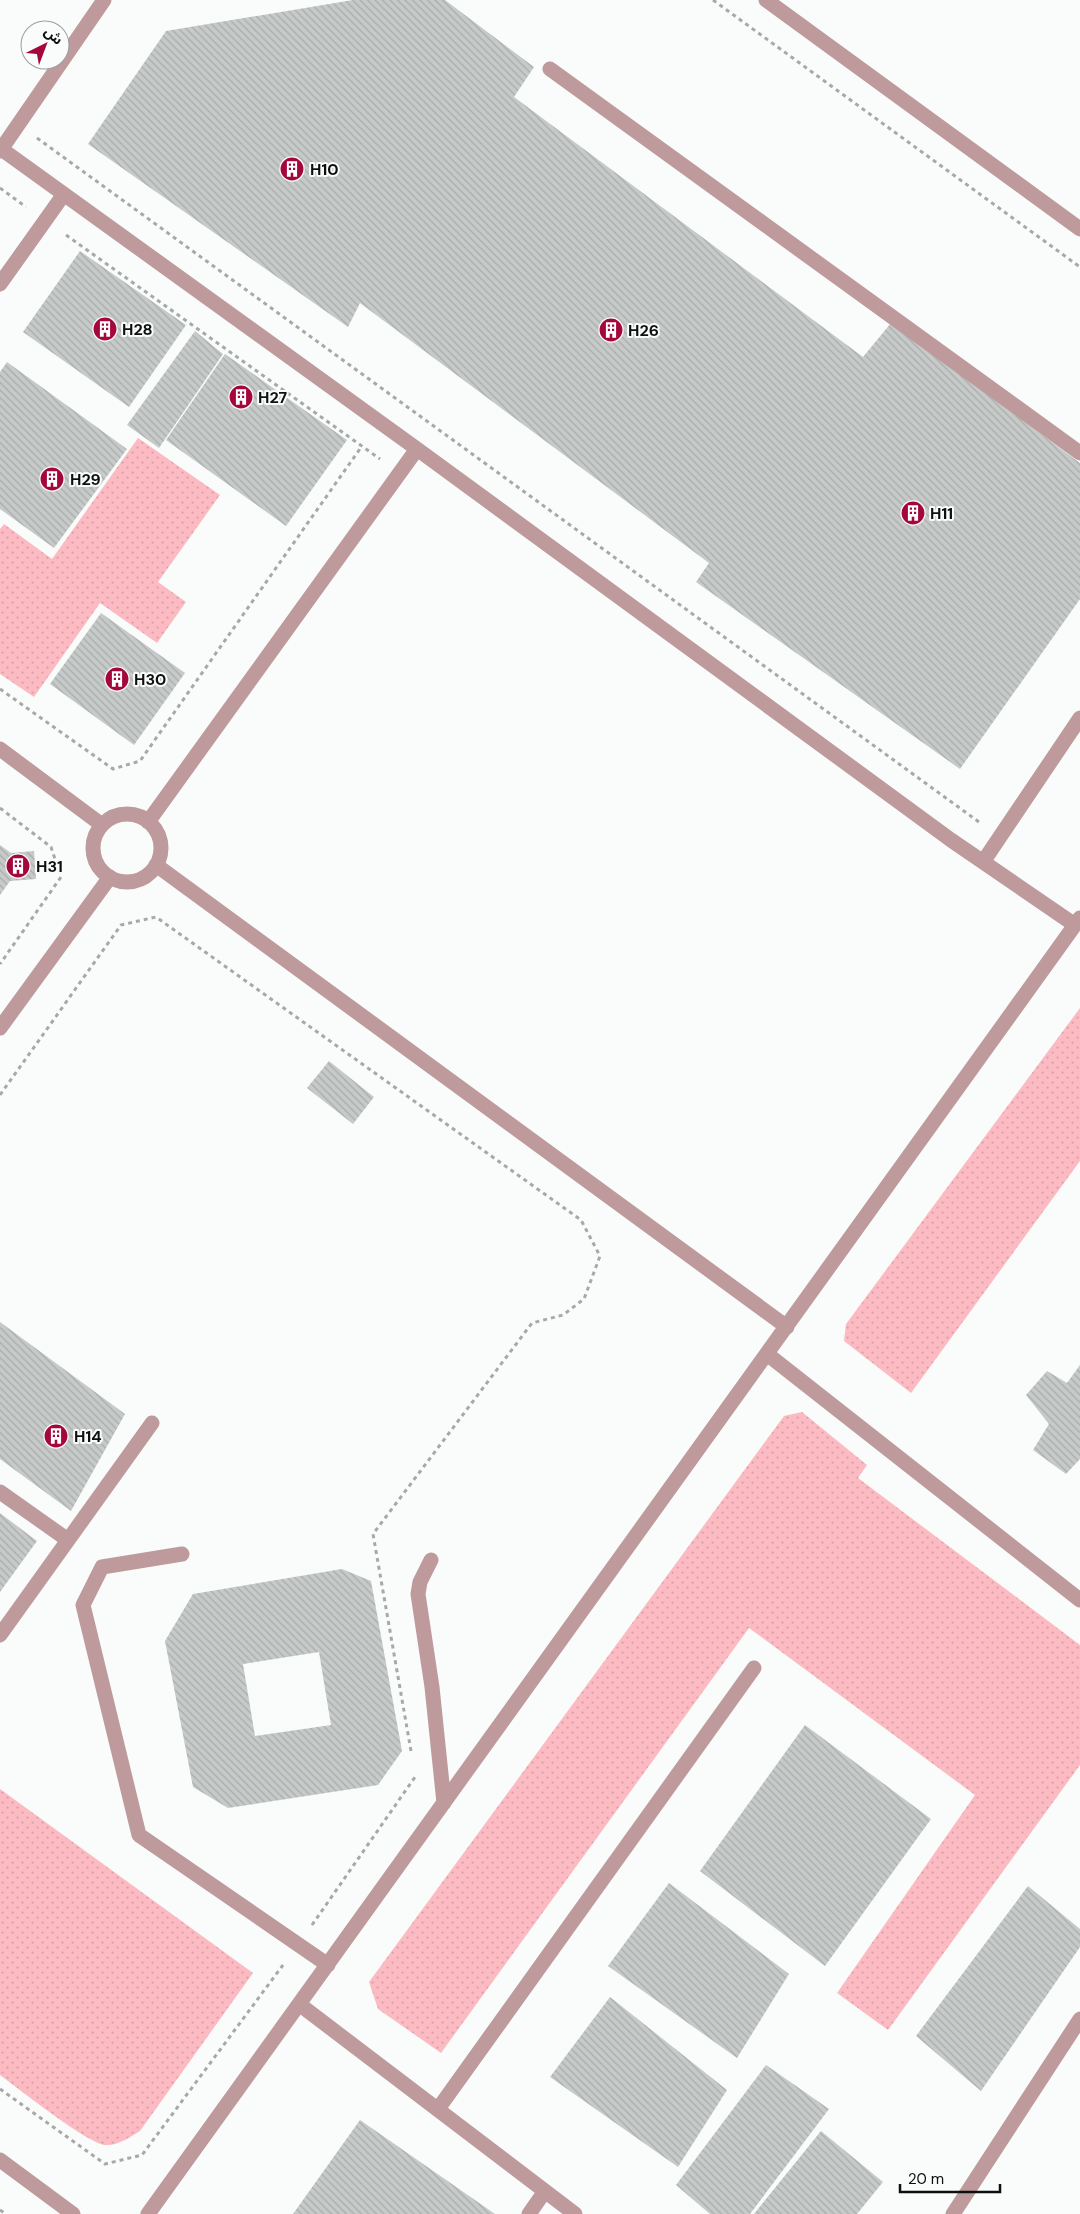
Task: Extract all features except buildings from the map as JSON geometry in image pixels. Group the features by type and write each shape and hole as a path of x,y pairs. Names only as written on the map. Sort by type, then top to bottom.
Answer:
{"street":[{"path":"104,0 1,150 417,449 983,862 1078,922 148,2214"},
{"path":"766,0 1080,229"},
{"path":"550,69 1080,453"},
{"path":"0,284 64,194"},
{"path":"148,822 417,449"},
{"path":"983,862 1080,718"},
{"path":"0,749 102,825"},
{"path":"119,815 140,816 148,822 157,831 160,842 160,854 156,866 140,879 130,882 110,877 102,871 94,853 93,843 102,825 119,815"},
{"path":"156,866 787,1327"},
{"path":"0,1028 110,877"},
{"path":"767,1354 1080,1600"},
{"path":"0,1634 152,1423"},
{"path":"0,1492 68,1540"},
{"path":"182,1554 102,1567 83,1605 139,1835 328,1965"},
{"path":"432,1560 420,1582 418,1594 444,1803"},
{"path":"438,2110 754,1668"},
{"path":"299,2004 575,2214"},
{"path":"953,2214 1080,2018"},
{"path":"0,2160 73,2214"},
{"path":"528,2214 545,2191"}],"path":[{"path":"713,0 1080,267"},
{"path":"19,125 1000,837"},
{"path":"0,188 400,473"},
{"path":"0,689 113,769 140,761 362,446"},
{"path":"0,808 51,847 61,877 0,964"},
{"path":"0,1095 121,925 156,917 582,1220 600,1256 584,1299 563,1315 532,1323 373,1534 412,1757"},
{"path":"0,2088 105,2164 142,2156 298,1945 416,1776"},
{"path":"0,2210 6,2214"}],"shaded area":[{"path":"138,438 220,495 158,582 186,602 157,643 100,603 34,697 0,674 0,529 4,524 52,559"},
{"path":"1080,1008 1080,1161 911,1393 844,1341 846,1324"},
{"path":"802,1412 867,1465 858,1478 1080,1645 1080,1765 888,2030 837,1993 975,1795 749,1628 441,2053 378,2009 369,1982 784,1416"},
{"path":"0,1789 253,1973 140,2131 119,2143 105,2145 96,2142 53,2114 0,2075"}],"place":[{"name":"H10","path":"292,169"},
{"name":"H28","path":"105,329"},
{"name":"H26","path":"611,330"},
{"name":"H27","path":"241,397"},
{"name":"H29","path":"52,479"},
{"name":"H11","path":"913,513"},
{"name":"H30","path":"117,679"},
{"name":"H31","path":"18,866"},
{"name":"H14","path":"56,1436"}]}
